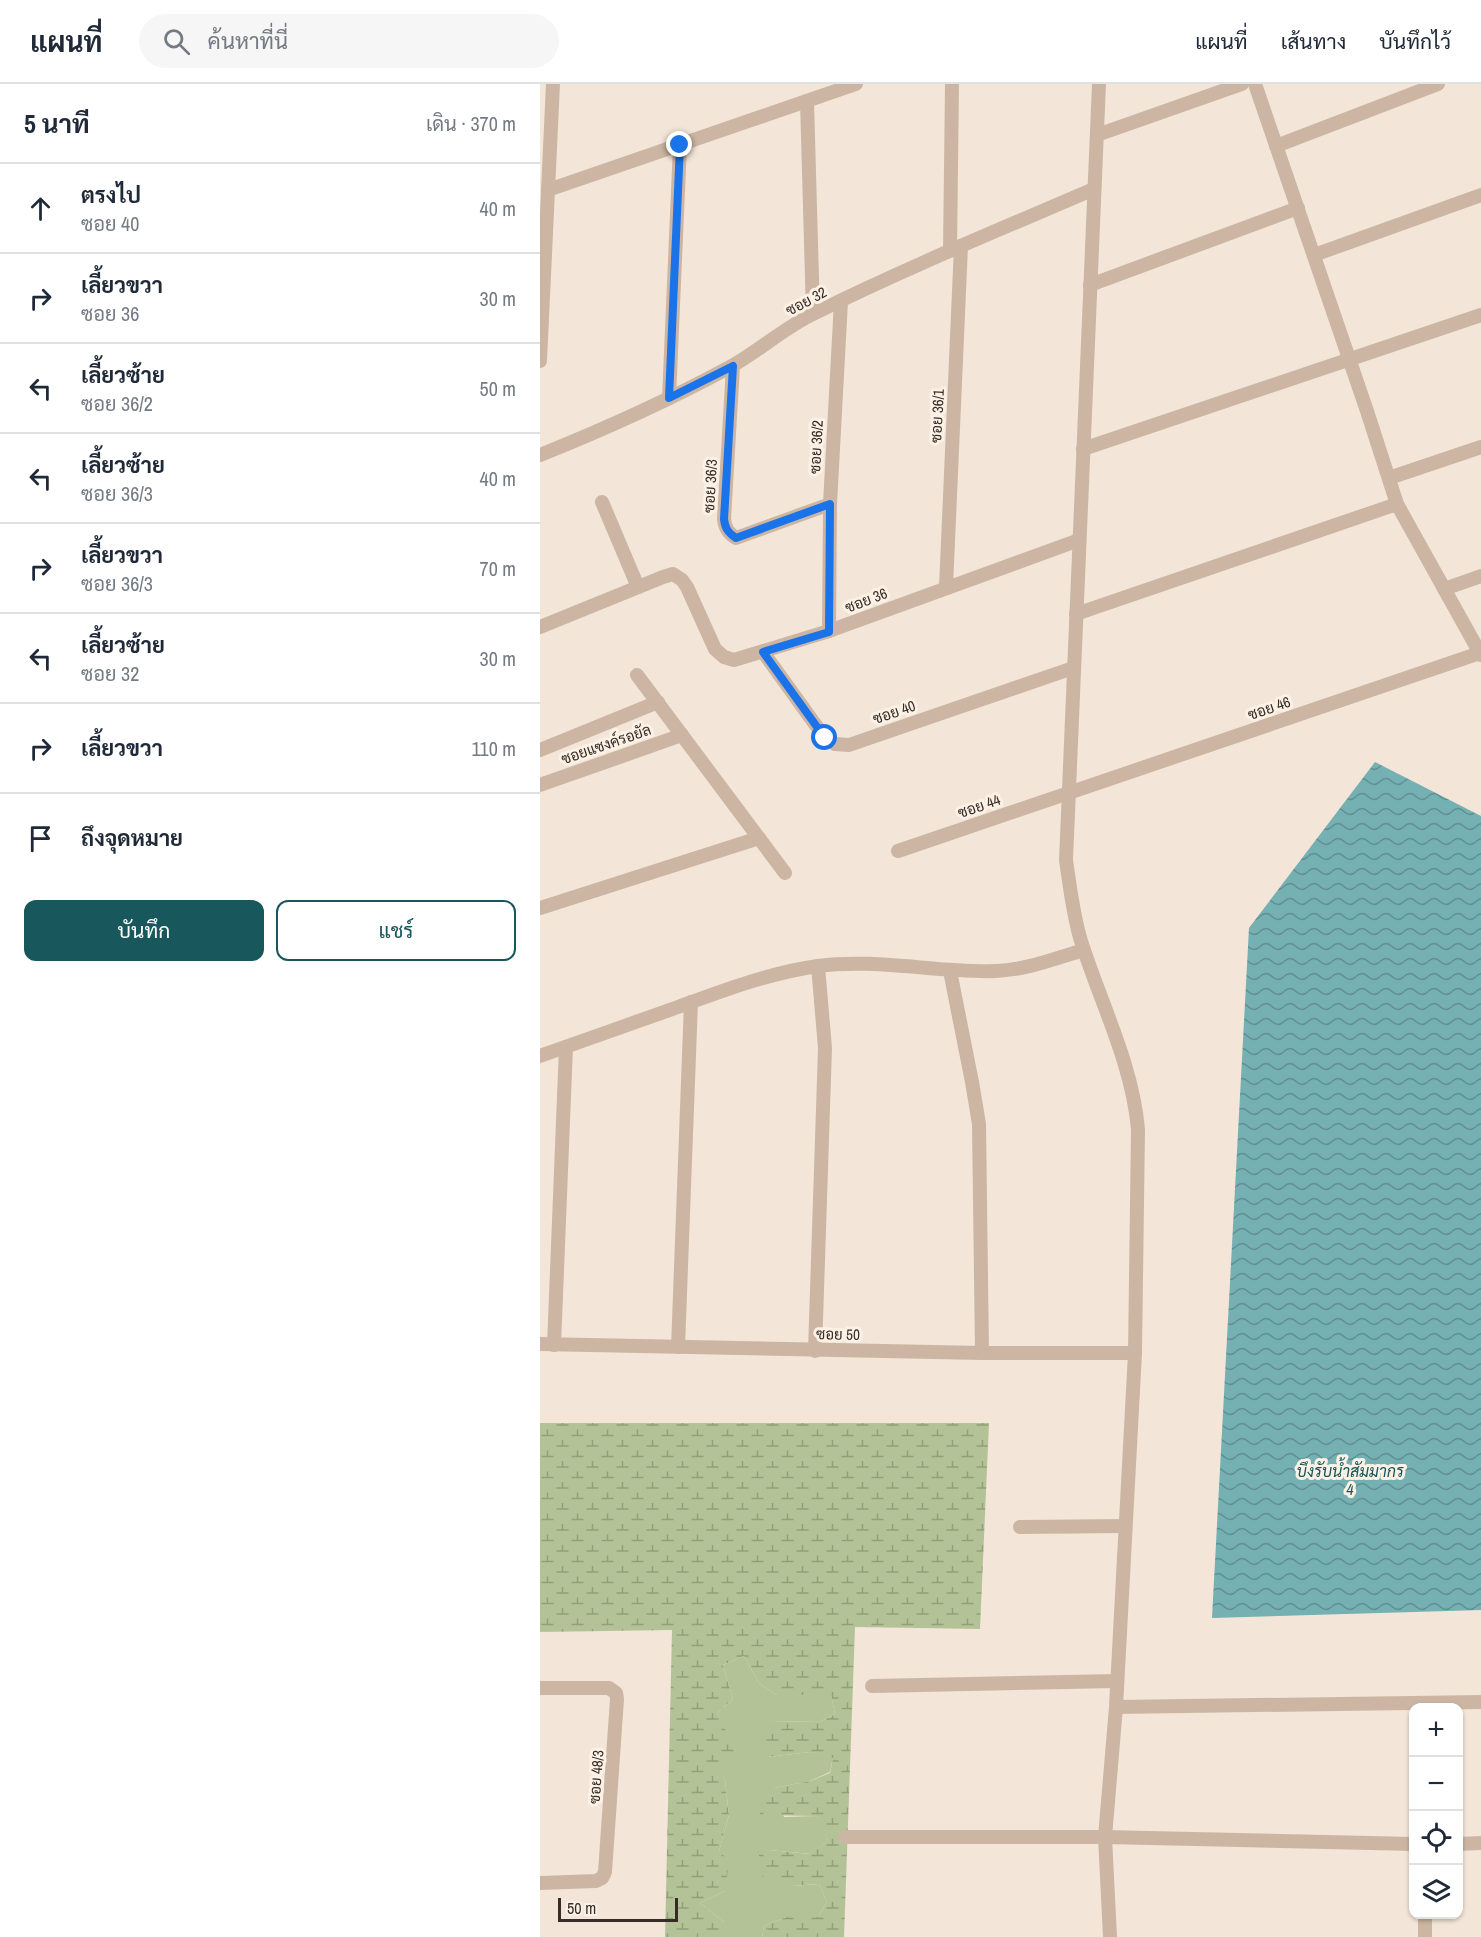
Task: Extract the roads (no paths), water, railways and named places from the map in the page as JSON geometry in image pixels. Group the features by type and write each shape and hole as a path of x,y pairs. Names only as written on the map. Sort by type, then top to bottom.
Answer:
{"street":[{"path":"540,361 553,84"},
{"path":"548,190 856,84"},
{"name":"ซอย 36/1","path":"946,587 955,248 952,84"},
{"path":"1099,84 1066,860 1080,939 1129,1073 1136,1105 1138,1129 1135,1353 1116,1707 1105,1837 1110,1937"},
{"path":"1097,135 1242,84"},
{"path":"1255,84 1350,358 1397,504 1480,654"},
{"path":"1276,146 1438,84"},
{"path":"807,101 813,314"},
{"path":"669,398 680,145"},
{"name":"ซอย 32","path":"540,454 601,431 733,366 813,314 955,248 1094,189"},
{"path":"1314,255 1481,195"},
{"path":"1090,285 1298,208"},
{"name":"ซอย 36/2","path":"829,632 830,504 841,301"},
{"path":"1083,449 1481,315"},
{"name":"ซอย 36/3","path":"733,366 724,519 725,528 729,534 736,538 830,504"},
{"path":"1389,478 1481,447"},
{"path":"602,502 638,587"},
{"path":"1076,614 1397,504"},
{"name":"ซอย 36","path":"540,627 674,574 687,587 715,649 724,657 734,660 829,632 946,587 1079,540"},
{"path":"1444,589 1481,576"},
{"name":"ซอย 40","path":"763,652 825,738 835,744 849,745 1073,668"},
{"name":"ซอย 46","path":"1070,793 1480,654"},
{"path":"637,675 785,873"},
{"name":"ซอยแซงค์รอยัล","path":"540,750 658,702"},
{"name":"ซอยแซงค์รอยัล","path":"540,785 682,735"},
{"name":"ซอย 44","path":"898,851 1070,793"},
{"path":"540,908 759,838"},
{"path":"540,1056 745,983 781,973 852,963 889,964 950,971 998,971 1021,968 1084,950"},
{"path":"815,1351 825,1048 818,966"},
{"path":"950,971 979,1124 982,1353"},
{"path":"678,1347 691,1002"},
{"path":"554,1345 566,1047"},
{"name":"ซอย 50","path":"540,1344 815,1351 1135,1353"},
{"path":"1020,1527 1125,1526"},
{"path":"872,1686 1117,1681"},
{"name":"ซอย 48/3","path":"540,1688 609,1688 616,1693 618,1699 605,1872 602,1878 596,1881 540,1883"},
{"path":"1116,1707 1481,1702"},
{"path":"845,1837 1105,1837 1409,1844"},
{"path":"1463,1844 1481,1843"},
{"path":"1425,1919 1425,1937"}],"water":[{"name":"บึงรับน้ำสัมมากร 4","path":"1375,762 1481,816 1481,1610 1212,1618 1249,928"}]}
